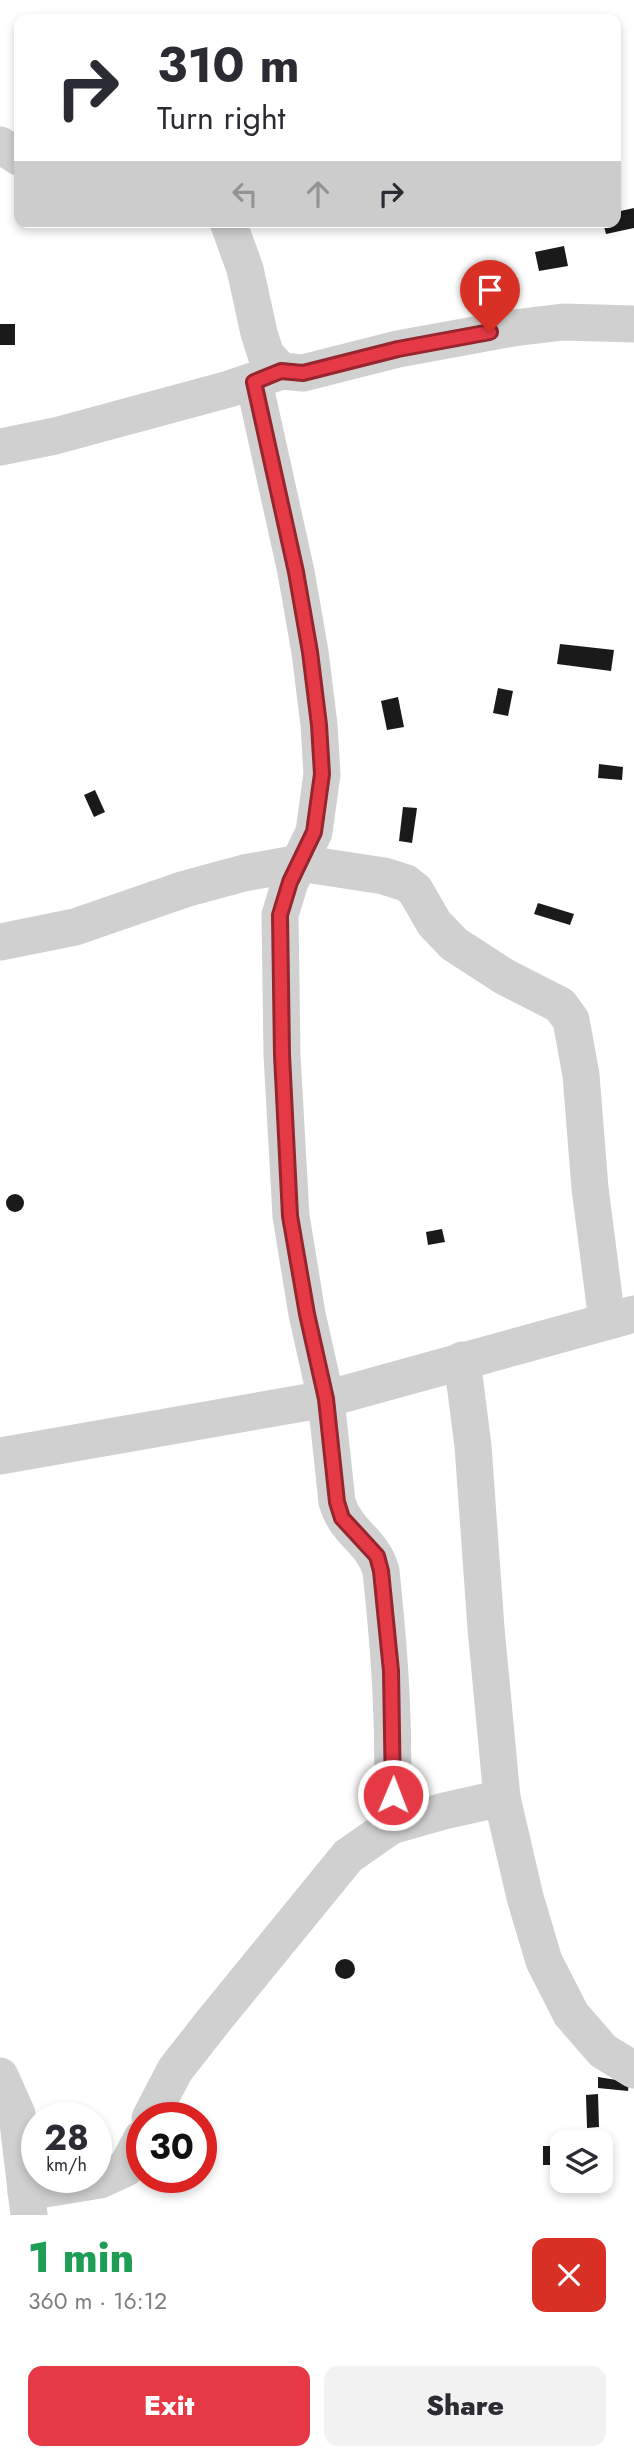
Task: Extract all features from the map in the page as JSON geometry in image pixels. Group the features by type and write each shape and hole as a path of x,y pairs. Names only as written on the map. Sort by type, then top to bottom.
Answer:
{"street":[{"path":"230,228 245,270 258,333 266,355 267,377 310,652 322,774 314,832 290,882 280,915 282,1055 290,1216 307,1314 326,1399 334,1477 342,1518 377,1556 381,1571 391,1671 391,1826"},
{"path":"0,447 55,436 267,377 303,373 398,349 513,328 563,322 634,324"},
{"path":"0,942 75,927 186,889 244,873 299,863 384,876 406,883 415,890 434,923 454,944 505,977 560,1005 571,1020 581,1075 590,1188 621,1318 326,1399 0,1456"},
{"path":"462,1360 473,1446 502,1798 525,1897 544,1961 571,2014 603,2051 634,2070"},
{"path":"158,2102 175,2070 348,1856 391,1826 502,1798"},
{"path":"0,2076 17,2113 28,2204 100,2180 126,2168"}],"building":[{"path":"634,208 634,228 606,234 604,228 621,228 621,211"},
{"path":"564,246 568,266 539,271 535,252"},
{"path":"0,324 15,324 15,345 0,345"},
{"path":"560,644 614,650 611,671 557,664"},
{"path":"498,688 513,691 508,716 493,713"},
{"path":"398,697 404,727 387,730 381,701"},
{"path":"599,764 623,767 622,780 598,778"},
{"path":"95,790 105,812 94,817 84,795"},
{"path":"403,807 417,808 412,843 399,841"},
{"path":"538,903 574,914 570,925 534,914"},
{"path":"11,1194 19,1194 24,1203 22,1210 11,1212 6,1207 6,1199"},
{"path":"442,1229 445,1242 428,1245 426,1232"},
{"path":"341,1959 349,1959 355,1969 349,1979 341,1979 335,1973 335,1965"},
{"path":"598,2077 629,2082 628,2091 598,2088"},
{"path":"598,2094 599,2127 587,2128 586,2095"},
{"path":"543,2146 550,2146 550,2165 543,2165"}],"route":[{"path":"393,1795 391,1671 381,1571 377,1556 342,1518 337,1502 326,1399 307,1314 290,1216 282,1055 280,915 290,882 314,832 322,774 319,725 306,625 254,382 281,371 303,373 398,349 490,332"}]}
